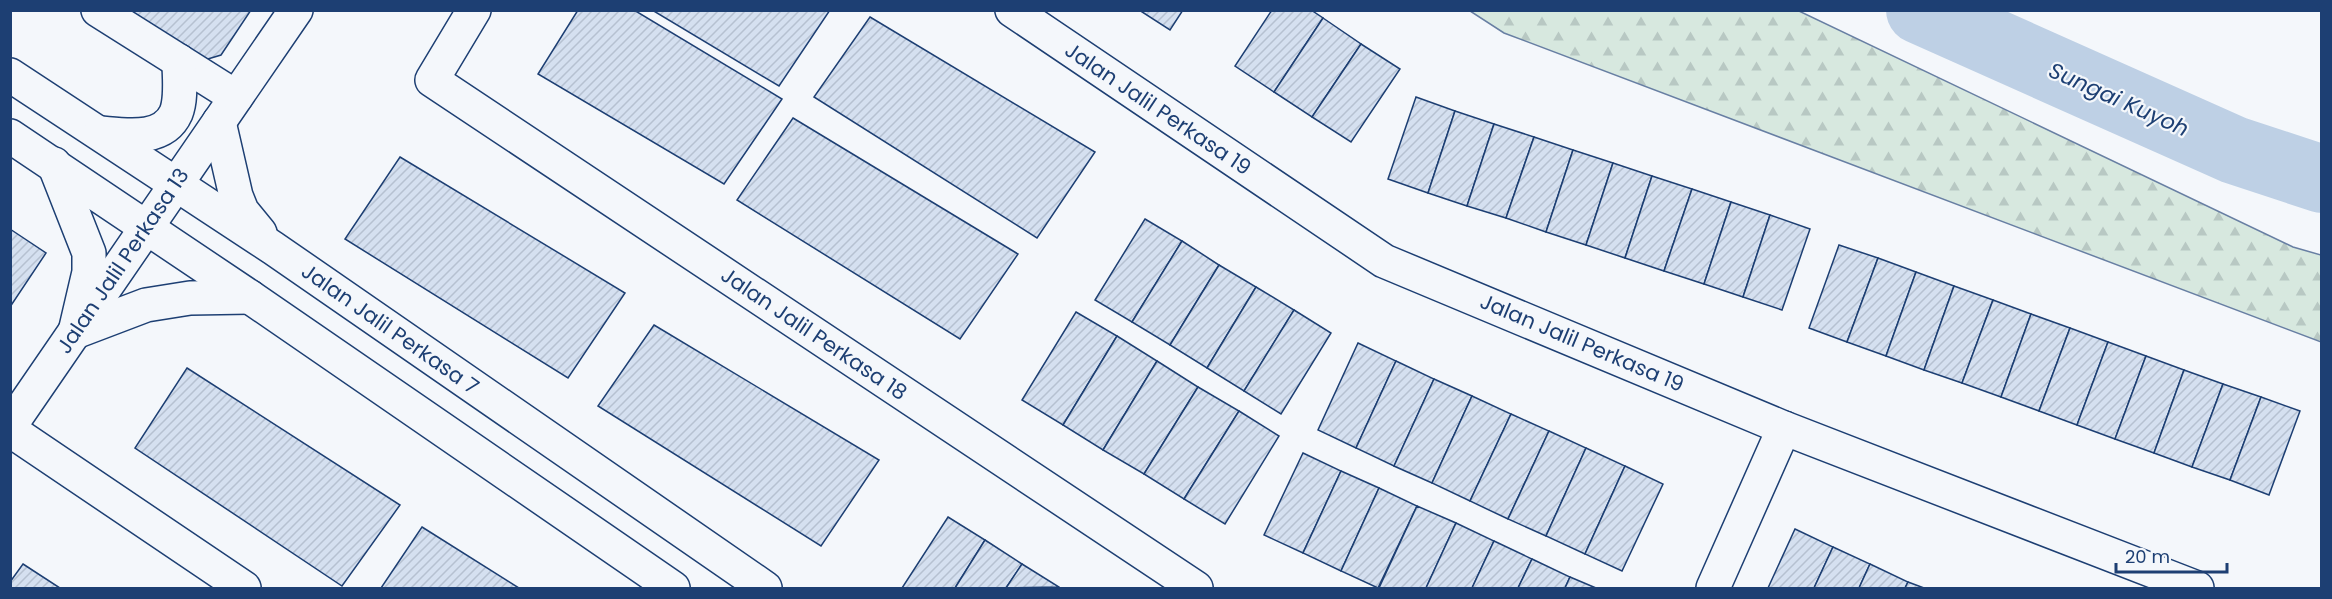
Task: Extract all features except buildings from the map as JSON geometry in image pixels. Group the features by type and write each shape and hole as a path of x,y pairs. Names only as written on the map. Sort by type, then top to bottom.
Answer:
{"street":[{"path":"98,10 179,61 227,109 236,196 242,210 273,248"},
{"name":"Jalan Jalil Perkasa 13","path":"10,428 296,10"},
{"name":"Jalan Jalil Perkasa 18","path":"474,10 432,80 1196,588"},
{"name":"Jalan Jalil Perkasa 19","path":"1012,10 1384,261 1784,428 2197,588"},
{"path":"98,133 142,135 159,131 176,113 179,61"},
{"name":"Jalan Jalil Perkasa 7","path":"10,75 273,248 765,588"},
{"path":"10,136 250,297 672,588"},
{"path":"54,164 89,253 89,272 75,332"},
{"path":"75,332 146,305 190,298 250,297"},
{"path":"10,428 244,588"},
{"path":"1713,588 1784,428"}],"green space":[{"path":"1470,11 1799,11 2293,247 2321,255 2321,342 1504,33"}],"waterway":[{"name":"Sungai Kuyoh","path":"1920,10 2234,150 2322,179"}]}
